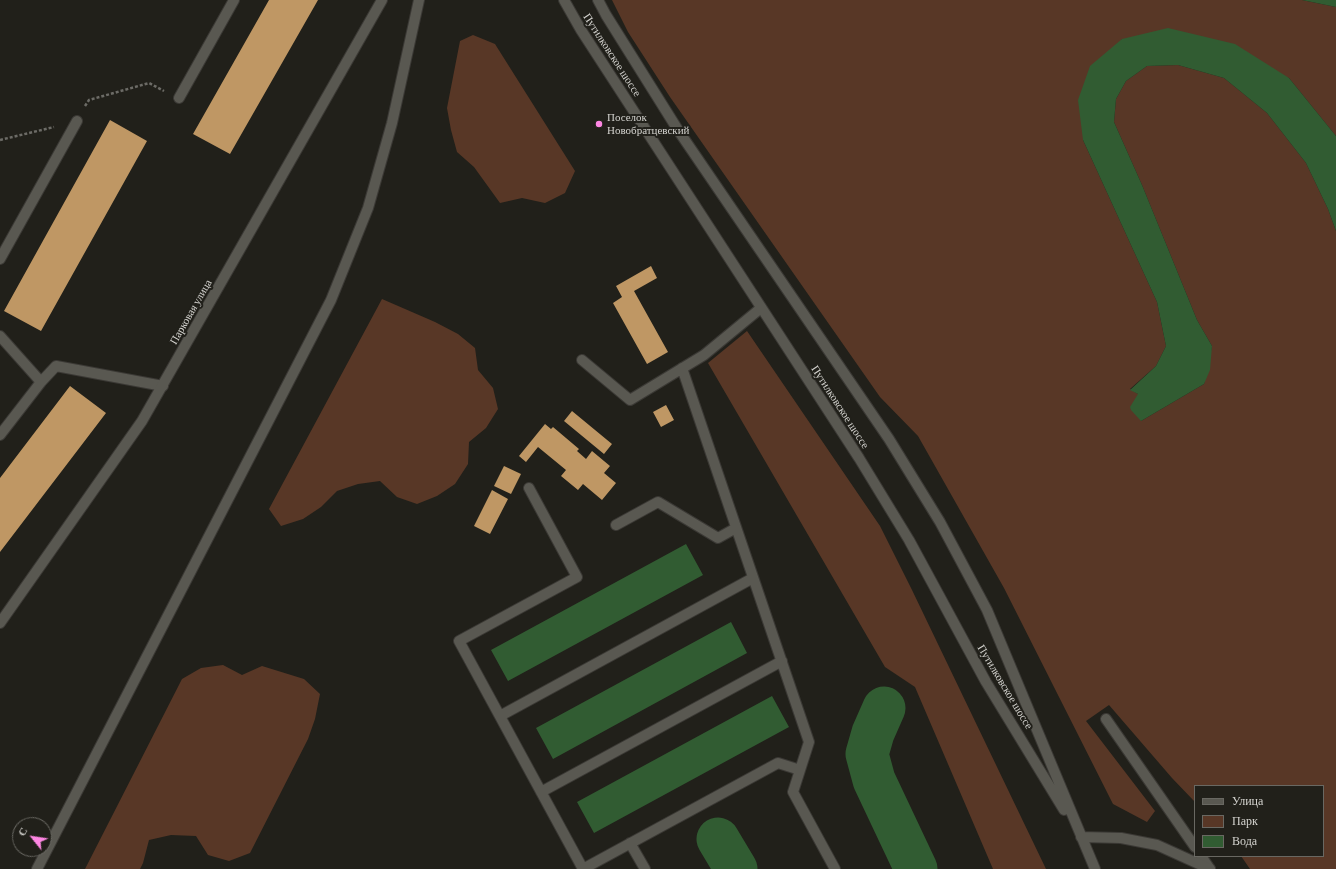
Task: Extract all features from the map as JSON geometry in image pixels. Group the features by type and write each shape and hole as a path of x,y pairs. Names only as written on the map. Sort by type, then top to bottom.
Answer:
{"main road":[{"path":"179,98 234,0"},
{"name":"Парковая улица","path":"0,623 142,422 382,0"},
{"path":"37,869 331,300 368,208 392,123 419,0"},
{"name":"Путилковское шоссе","path":"564,0 581,30 859,458 909,540 986,682 1081,837"},
{"name":"Путилковское шоссе","path":"598,0 678,130 889,438 940,522 987,610 1081,837"},
{"path":"0,259 77,121"},
{"path":"582,360 630,400 704,355 761,308"},
{"path":"0,336 41,382"},
{"path":"0,435 41,382 56,366 163,386"},
{"path":"682,368 809,742 793,792 835,869"},
{"path":"529,488 577,577 459,641 583,869 778,762 800,770"},
{"path":"616,525 658,502 718,538 736,528"},
{"path":"500,716 753,578"},
{"path":"541,792 782,661"},
{"path":"1106,719 1194,846"},
{"path":"1095,869 1081,837 1121,838 1157,845 1210,869"},
{"path":"630,843 644,869"},
{"path":"1202,857 1210,869"}],"path":[{"path":"0,140 77,121 89,100 149,83 179,98"}],"green space":[{"path":"612,0 1302,0 1336,7 1336,136 1289,78 1122,39 1083,140 1157,302 1166,346 1156,366 1130,389 1138,394 1141,421 1204,384 1212,346 1197,320 1142,185 1114,122 1116,99 1126,81 1147,66 1178,65 1224,78 1267,113 1306,163 1328,209 1336,231 1336,869 1250,869 1242,857 1324,857 1324,785 1194,785 1194,801 1172,778 1109,705 1086,721 1155,811 1147,822 1113,804 1004,588 918,436 880,397 670,97 628,32"},
{"path":"473,35 495,44 575,171 565,193 545,203 522,198 500,203 474,167 457,152 447,108 460,41"},
{"path":"382,299 435,322 458,334 475,348 478,370 493,388 498,409 486,428 469,442 468,464 455,484 437,496 417,504 397,497 380,481 358,484 337,491 321,507 303,519 281,526 269,509"},
{"path":"747,331 880,526 1046,869 993,869 915,687 885,667 708,363"},
{"path":"223,665 242,675 262,666 304,679 320,694 315,719 308,739 250,853 229,861 208,855 196,836 171,835 149,840 140,869 85,869 182,679 201,668"}],"water":[{"path":"1302,0 1336,0 1336,7"},
{"path":"1168,28 1235,44 1289,78 1336,136 1336,231 1328,209 1306,163 1267,113 1224,78 1178,65 1147,66 1126,81 1116,99 1114,122 1142,185 1197,320 1212,346 1210,370 1204,384 1141,421 1130,407 1138,394 1130,390 1156,366 1166,346 1157,302 1083,140 1078,100 1090,66 1122,39"},
{"path":"686,544 703,575 508,681 491,650"},
{"path":"731,622 747,653 553,759 536,728"},
{"path":"772,696 789,727 594,833 577,802"}],"building":[{"path":"269,0 318,0 230,154 193,134"},
{"path":"110,120 147,141 41,331 4,311"},
{"path":"651,266 657,278 634,291 668,352 647,364 613,303 622,297 616,286"},
{"path":"70,386 106,413 0,552 0,478"},
{"path":"666,405 674,420 661,427 653,412"},
{"path":"572,411 612,444 604,454 564,421"},
{"path":"545,424 551,429 553,427 579,449 577,451 586,459 592,451 610,466 604,473 616,483 602,500 583,484 578,490 561,476 566,470 538,447 526,462 519,456"},
{"path":"504,466 521,474 511,494 494,486"},
{"path":"492,490 508,499 490,534 474,526"}],"waterway":[{"path":"884,708 873,733 867,754 874,780 916,869"},
{"path":"718,839 736,869"}],"place":[{"name":"Поселок Новобратцевский","path":"599,124"}]}
